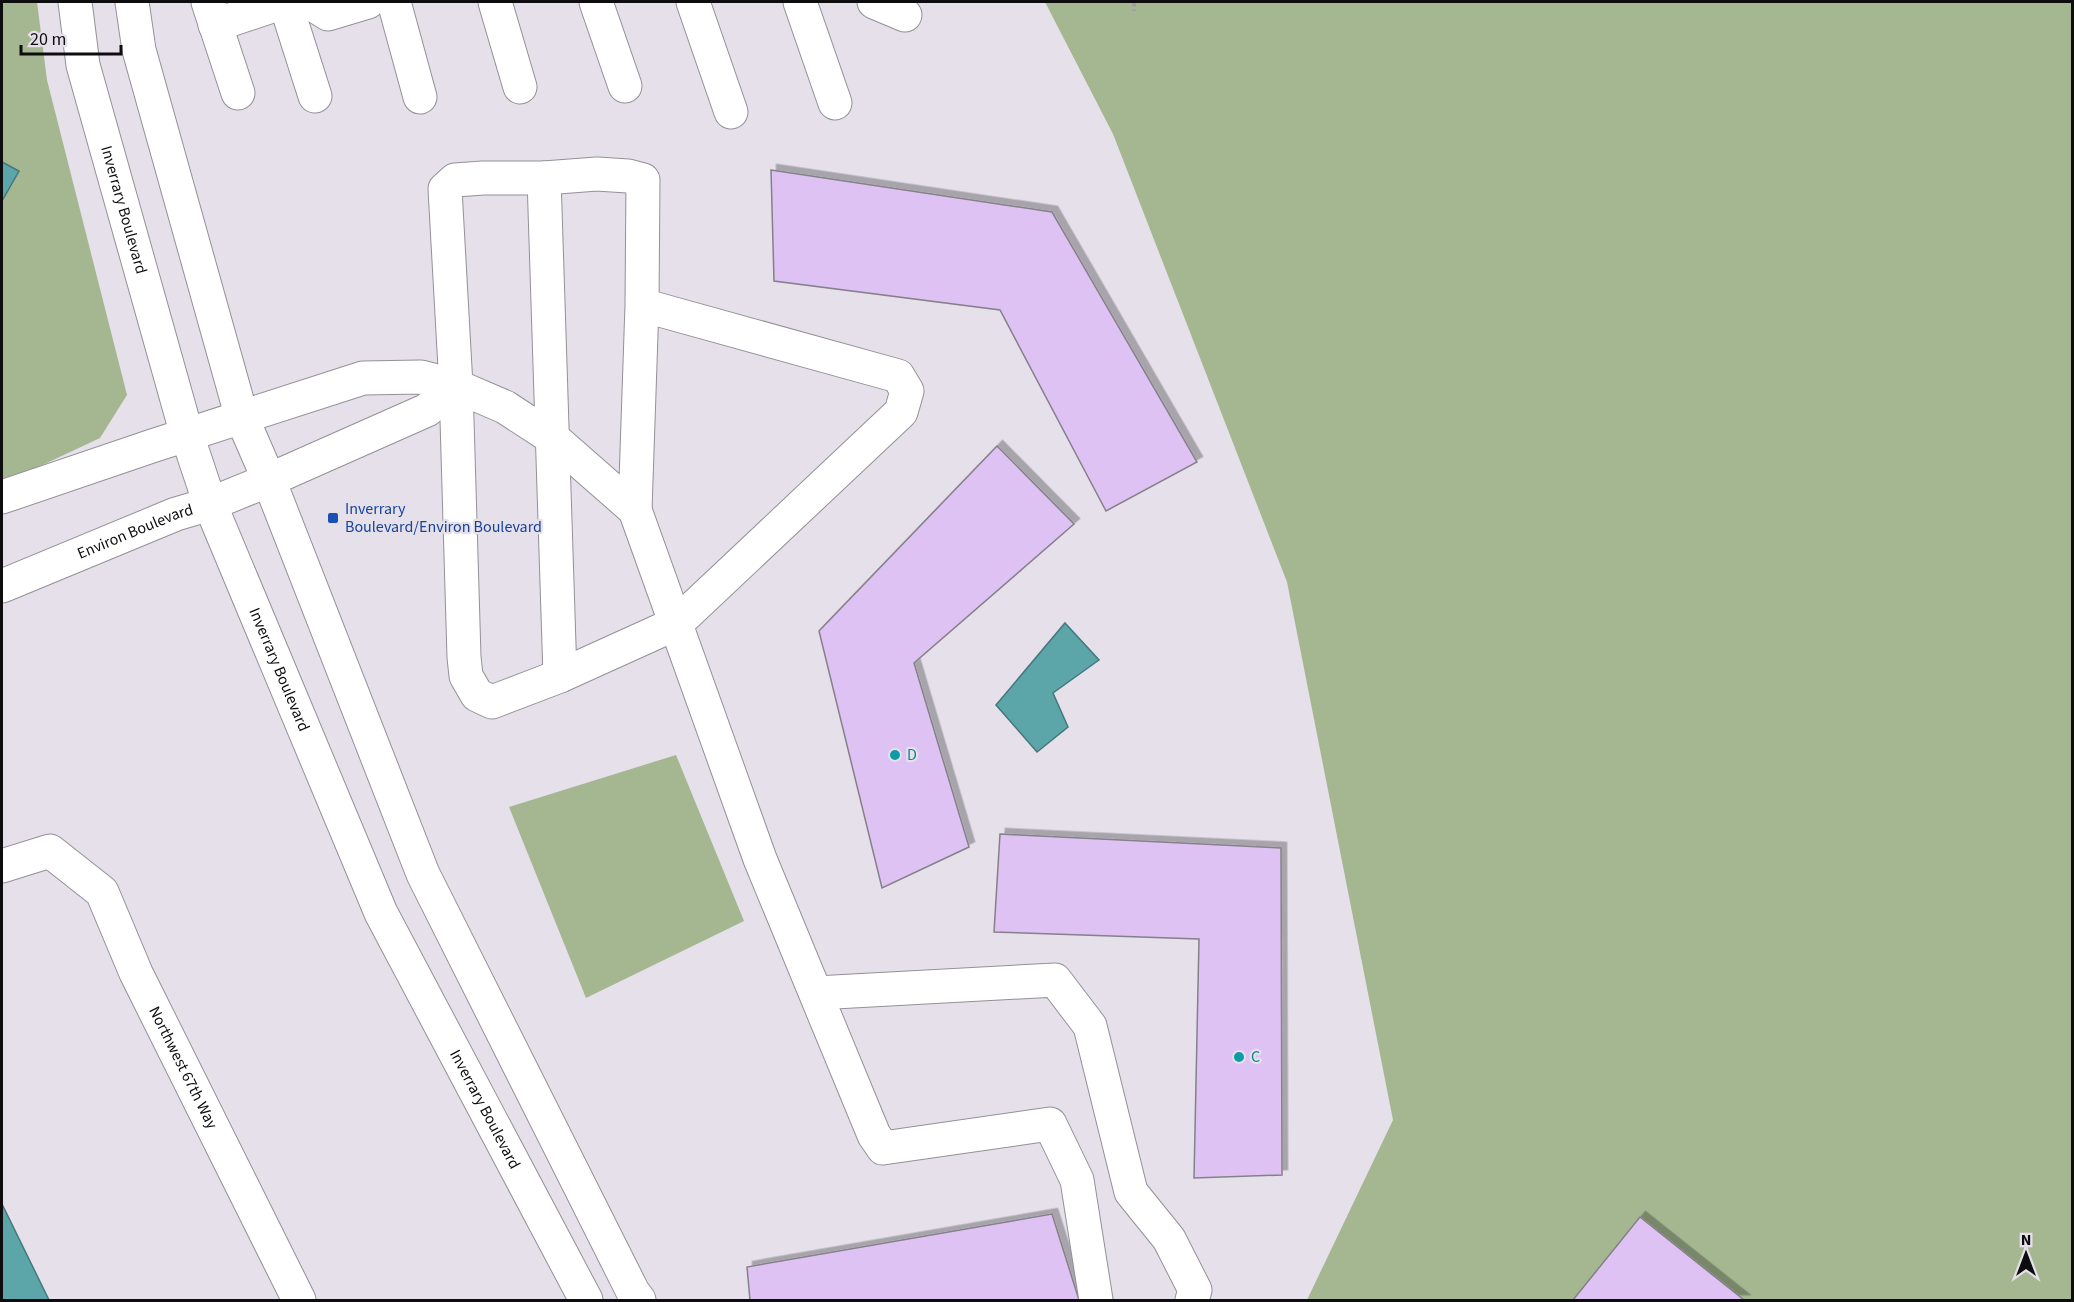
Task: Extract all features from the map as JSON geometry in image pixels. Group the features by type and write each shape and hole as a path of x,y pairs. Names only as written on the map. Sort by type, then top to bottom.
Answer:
{"street":[{"name":"Inverrary Boulevard","path":"75,2 83,65 187,435 210,504 381,913 586,1300"},
{"path":"132,2 139,50 242,418 269,480 423,873 627,1281 639,1300"},
{"path":"238,93 211,13 284,2 315,96"},
{"path":"309,2 328,14 368,2"},
{"path":"394,2 420,97"},
{"path":"495,2 520,87"},
{"path":"596,2 625,86"},
{"path":"693,2 731,112"},
{"path":"800,2 835,103"},
{"path":"874,2 905,15"},
{"path":"642,305 898,376 907,391 901,412 677,623 560,676 492,702 477,695 466,676 456,386 445,189 455,180 517,176 544,178 597,174 628,176 643,180 642,305 635,510 677,623 760,859 874,1135 883,1148 1050,1124 1077,1180 1096,1300"},
{"path":"544,178 560,676"},
{"path":"2,497 363,378 422,377 456,386 505,407 554,439 635,510"},
{"name":"Environ Boulevard","path":"2,586 176,514 210,504 269,480 428,410 456,386"},
{"name":"Northwest 67th Way","path":"2,866 50,851 102,892 136,973 299,1300"},
{"path":"816,993 1056,980 1090,1026 1131,1192 1169,1239 1195,1290 1192,1300"}],"path":[{"path":"1134,2 1134,11"}],"green space":[{"path":"2,2 37,2 47,80 127,395 100,438 2,484"},
{"path":"1045,2 2072,2 2072,1300 1307,1300 1393,1120 1287,582 1113,134"},
{"path":"676,755 744,921 586,998 509,807"}],"water":[{"path":"2,162 19,171 2,201"},
{"path":"1065,623 1099,660 1053,693 1068,727 1037,752 996,705"},
{"path":"2,1204 49,1300 2,1300"}],"building":[{"path":"771,170 1052,212 1197,462 1106,511 1000,310 774,281"},
{"name":"D","path":"997,446 1074,524 914,663 969,847 882,888 819,631"},
{"name":"C","path":"1000,834 1281,848 1282,1175 1194,1178 1199,939 994,932"},
{"path":"1052,1214 1079,1300 750,1300 747,1267"},
{"path":"1640,1217 1744,1300 1573,1300"}],"place":[{"name":"Inverrary Boulevard/Environ Boulevard","path":"333,518"},
{"name":"D","path":"895,755"},
{"name":"C","path":"1239,1057"}]}
